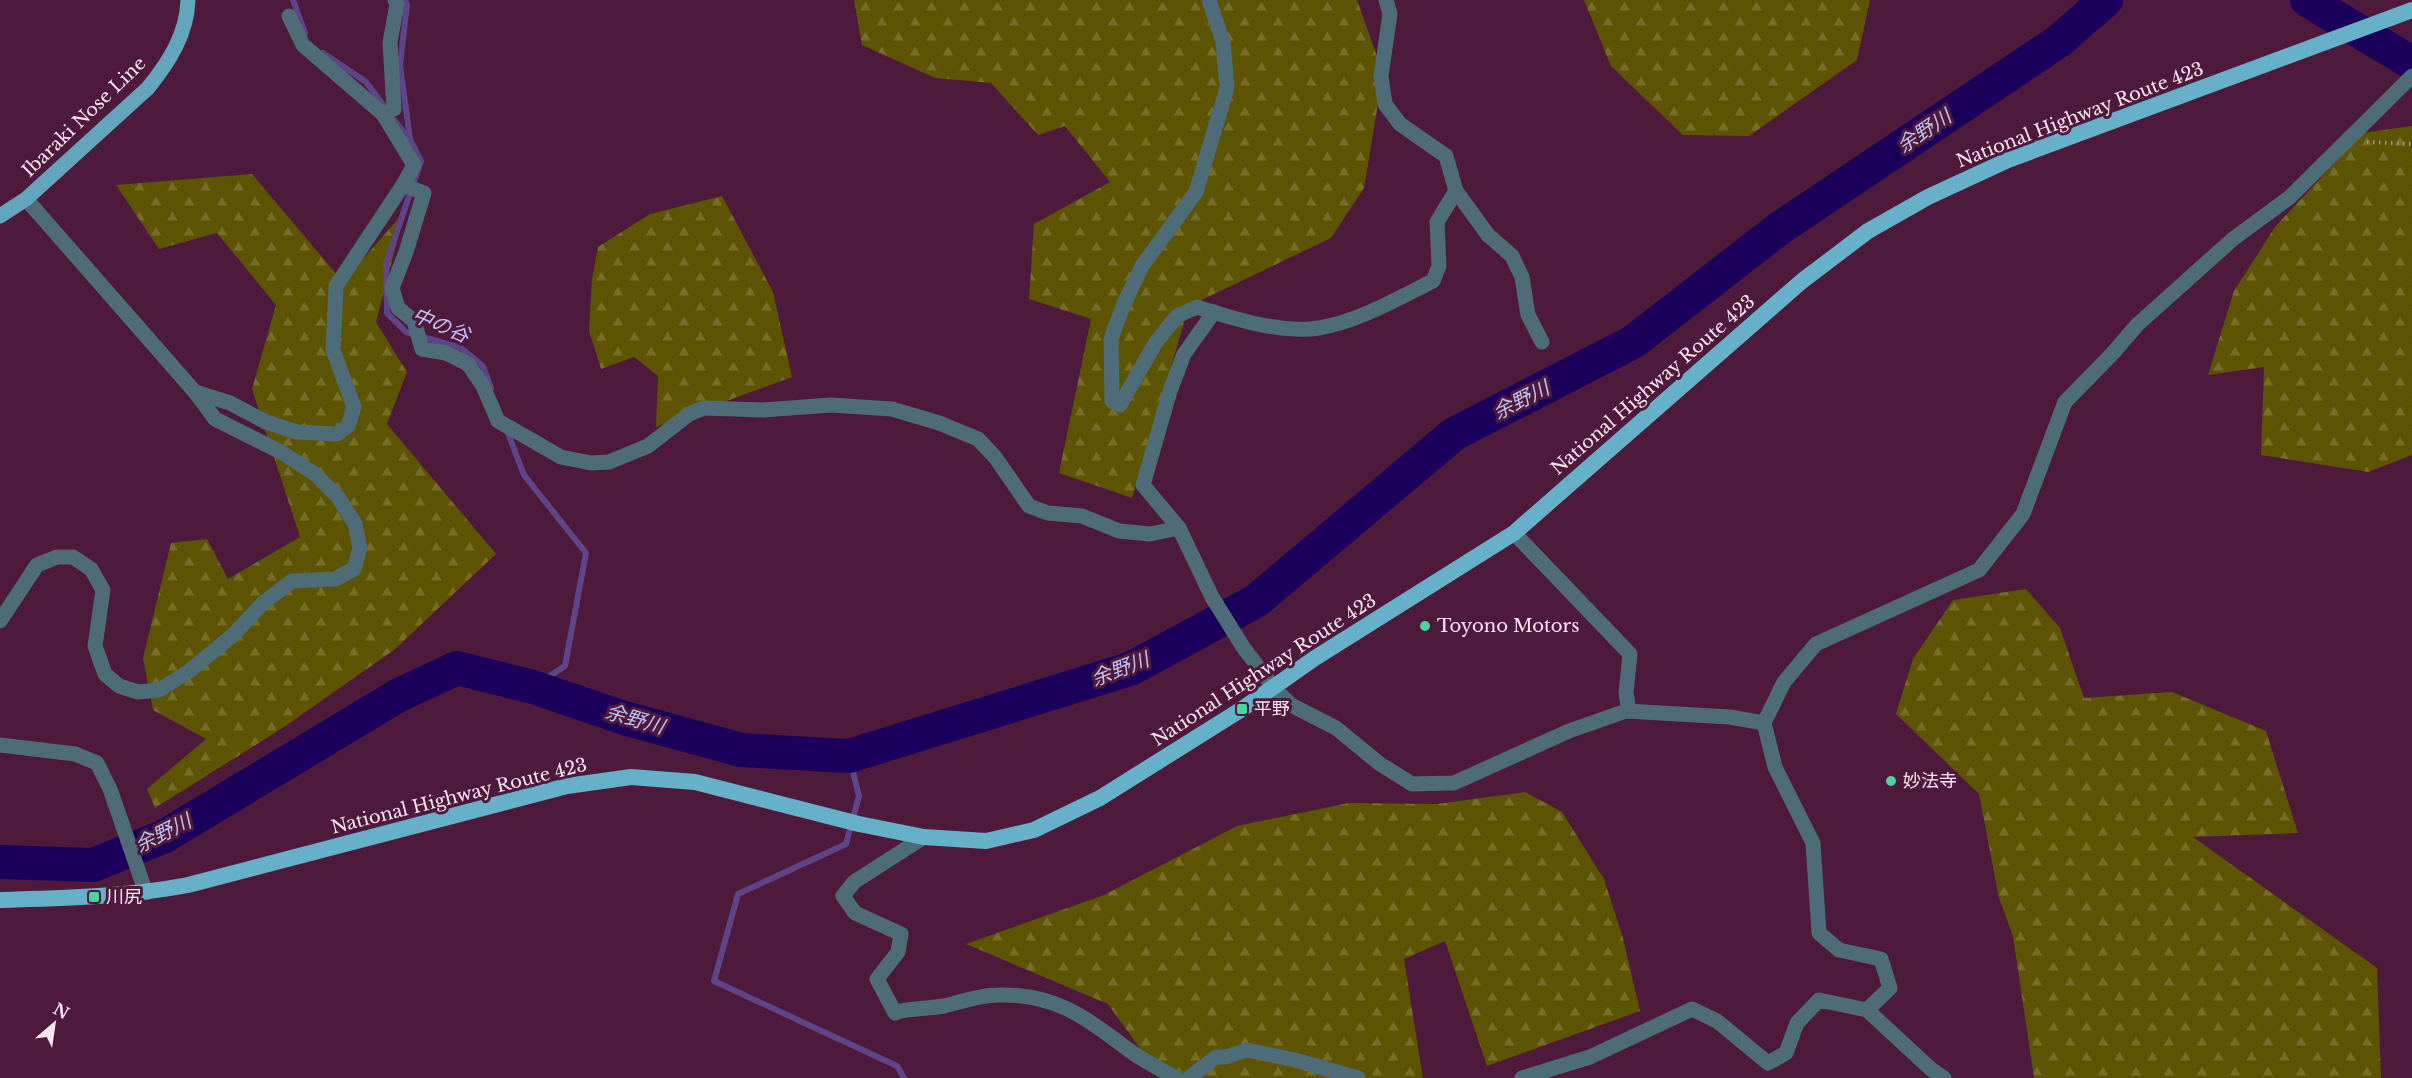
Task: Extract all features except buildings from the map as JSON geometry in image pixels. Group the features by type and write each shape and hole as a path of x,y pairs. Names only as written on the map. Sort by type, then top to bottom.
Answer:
{"highway":[{"name":"National Highway Route 423","path":"0,900 146,893 188,885 567,786 631,777 695,782 859,824 924,837 986,841 1034,830 1100,798 1514,533 1802,281 1868,231 1928,197 2008,160 2405,13"}],"main road":[{"name":"Ibaraki Nose Line","path":"0,216 26,199 148,88 163,68 182,35 188,0"}],"street":[{"path":"383,114 394,109 390,42 396,0"},
{"path":"1209,0 1223,42 1227,88 1196,192 1142,266 1123,306 1111,339 1112,400 1120,405 1156,342 1177,316 1197,306 1263,326 1316,328 1342,323 1433,281 1439,266 1437,222 1455,191"},
{"path":"1386,0 1390,14 1381,76 1385,104 1400,124 1446,156 1455,191 1488,235 1512,256 1522,277 1528,315 1542,342"},
{"path":"195,392 230,403 266,422 297,432 337,434 348,426 354,407 339,372 333,350 336,286 414,165 383,114 303,45 289,16"},
{"path":"1867,1010 1890,988 1881,959 1839,950 1819,933 1813,843 1775,767 1764,723 1784,682 1816,644 1979,570 2023,514 2065,402 2137,325 2234,240 2290,197 2410,79"},
{"path":"403,185 424,193 392,288 398,308 414,321 422,349 446,353 468,364 483,386 498,421 561,457 591,463 609,462 648,446 689,414 704,408 763,410 831,405 892,409 939,423 978,439 995,457 1029,506 1048,513 1082,516 1119,531 1150,534 1179,528"},
{"path":"0,621 37,565 57,557 73,557 91,569 103,590 95,646 105,674 119,686 138,692 159,690 188,672 233,635 263,603 292,581 335,579 354,569 360,548 355,524 338,497 315,474 281,452 215,419 195,392 26,199"},
{"path":"1214,312 1184,354 1170,392 1143,485 1179,528 1212,597 1243,647 1290,705 1336,728 1380,764 1412,784 1454,783 1569,731 1629,711 1730,717 1764,723"},
{"path":"1514,533 1630,654 1626,693 1629,711"},
{"path":"0,745 75,754 97,763 110,789 146,893"},
{"path":"924,837 854,882 843,896 855,913 901,934 898,952 877,979 895,1013 900,1009 924,1010 996,994 1028,996 1062,1005 1109,1033 1130,1051 1176,1078"},
{"path":"1522,1078 1590,1057 1692,1009 1717,1021 1768,1063 1786,1053 1797,1023 1819,1000 1867,1010 1932,1070 1944,1078"},
{"path":"1189,1078 1216,1058 1247,1050 1358,1078"}],"path":[{"path":"2346,140 2412,144"}],"green space":[{"path":"854,0 1357,0 1383,73 1364,188 1331,238 1189,306 1132,498 1059,473 1091,319 1029,299 1034,224 1110,182 1065,126 1038,135 991,83 935,78 862,45"},
{"path":"1584,0 1870,0 1857,60 1749,136 1683,135 1611,66"},
{"path":"2412,126 2412,455 2368,472 2261,455 2264,367 2208,375 2234,291 2275,227 2363,133"},
{"path":"252,174 343,282 405,211 376,322 407,372 387,424 496,554 394,650 281,729 155,808 147,789 206,739 153,710 143,658 171,543 207,539 228,579 300,537 252,389 276,305 217,233 159,249 116,185"},
{"path":"722,196 773,292 792,377 656,427 658,376 634,357 601,369 589,331 592,279 598,247 650,214"},
{"path":"2026,589 2060,628 2084,698 2172,692 2266,731 2298,833 2193,837 2377,968 2381,1078 2034,1078 2013,936 1999,898 1979,794 1896,714 1913,659 1953,600"},
{"path":"1525,792 1562,812 1604,879 1623,938 1640,1011 1487,1066 1445,941 1404,959 1423,1078 1161,1078 1108,1004 966,944 1104,895 1237,826 1349,803 1437,804"}],"waterway":[{"name":"中の谷","path":"293,0 305,33"},
{"path":"405,0 407,5 400,65 410,139"},
{"name":"余野川","path":"0,862 93,865 163,837 399,695 457,668 533,687 624,718 741,750 849,756 1130,669 1256,601 1454,434 1633,342 1780,228 2059,41 2106,0"},
{"name":"余野川","path":"2307,0 2412,63"},
{"name":"中の谷","path":"323,53 366,82 385,107"},
{"name":"中の谷","path":"394,120 411,141 421,161 386,264 387,313 406,332 461,348 483,366 491,388"},
{"name":"中の谷","path":"506,428 524,475 586,553 565,666 533,687"},
{"path":"849,756 859,796 846,844 738,894 714,981 897,1066 904,1078"}],"place":[{"name":"Toyono Motors","path":"1425,626"},
{"name":"平野","path":"1242,709"},
{"name":"妙法寺","path":"1891,781"},
{"name":"川尻","path":"94,897"}]}
